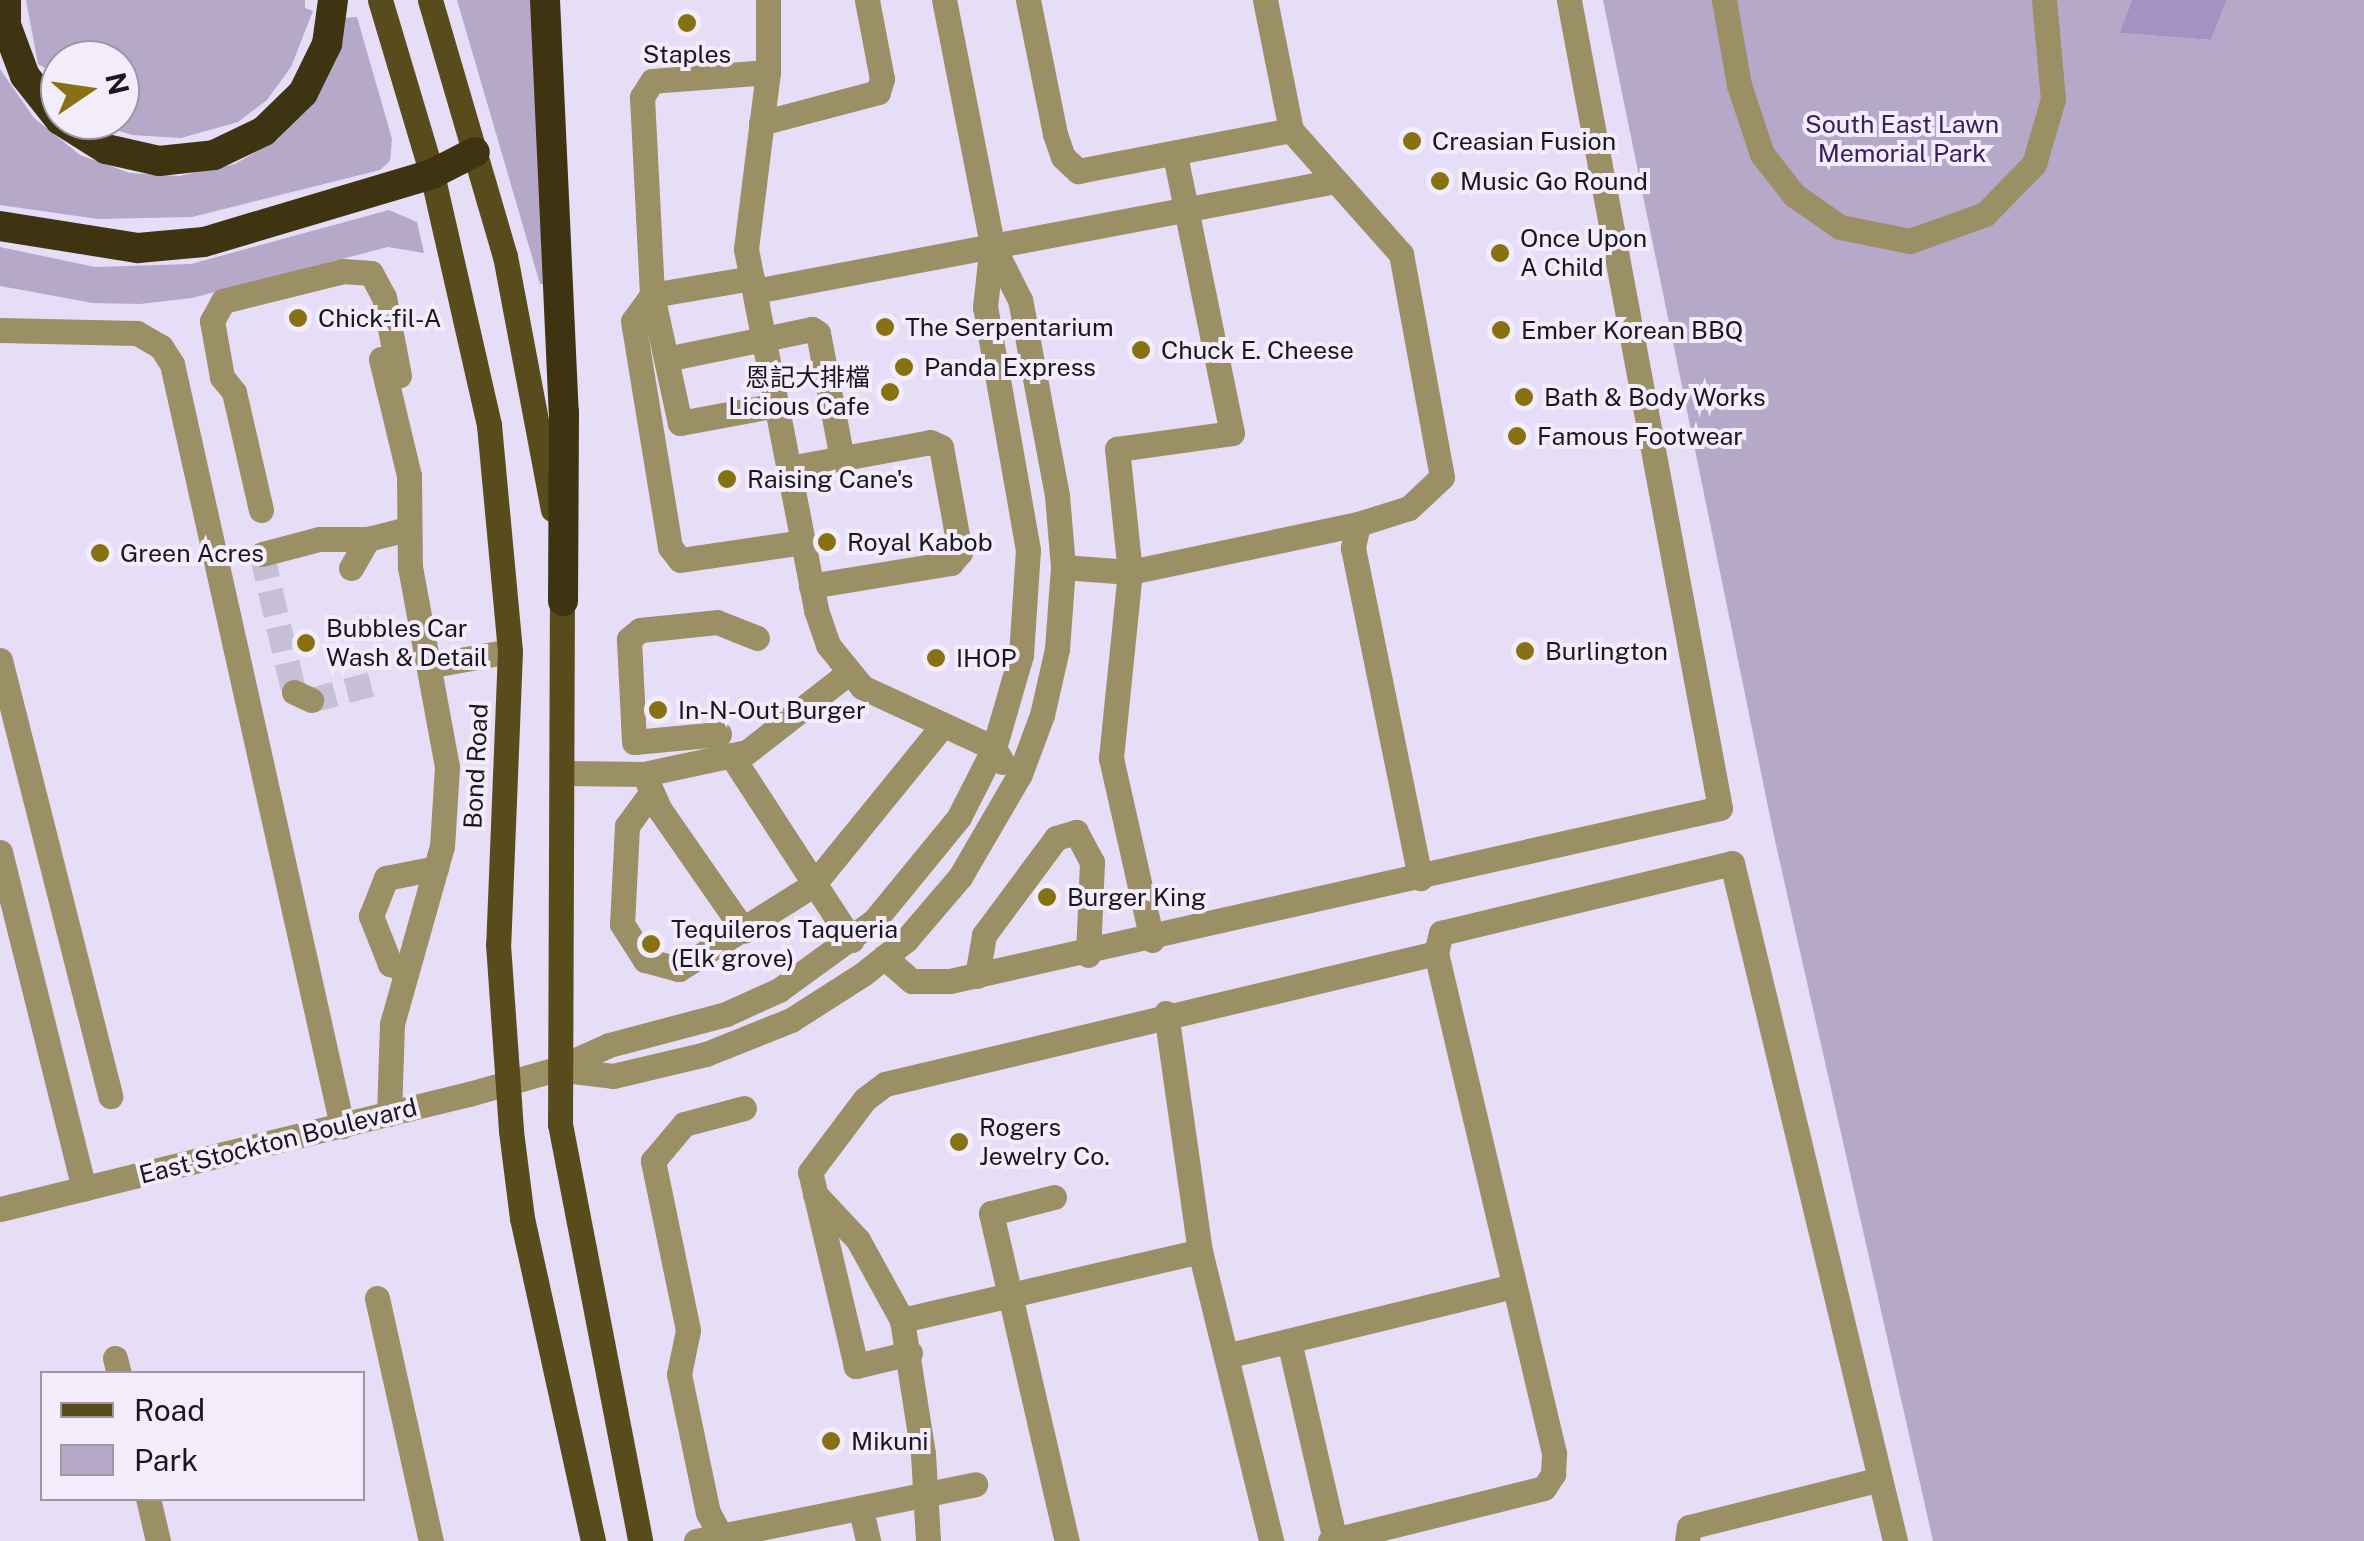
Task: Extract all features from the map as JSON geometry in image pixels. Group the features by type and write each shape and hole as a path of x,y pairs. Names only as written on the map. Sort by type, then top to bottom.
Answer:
{"highway":[{"path":"6,0 6,24 24,76 40,96"},
{"path":"99,140 124,153 159,161 214,155 264,131 303,93 327,44 333,0"},
{"path":"544,0 564,412 563,601"},
{"path":"0,226 138,248 204,242 432,174 475,152"}],"main road":[{"name":"Bond Road","path":"380,0 432,174 489,425 510,651 498,944 507,1082 522,1218 593,1541"},
{"path":"430,0 475,152 543,432 563,601 564,773 556,1069 575,1224 640,1541"}],"street":[{"path":"768,0 768,72 746,249 811,586 828,645 847,674 942,726 994,748 1000,778 934,884 932,912"},
{"path":"761,123 878,92 882,79 867,0"},
{"name":"East Stockton Boulevard","path":"556,1069 613,1076 716,1050 791,1020 884,958 932,912 991,829 1020,774 1057,649 1063,567 1050,452 1020,300 992,244 944,0"},
{"path":"1028,0 1055,134 1069,166 1088,172 1291,130"},
{"path":"1063,567 1130,572 1358,524 1428,496 1442,477 1400,254 1291,130 1266,0"},
{"path":"884,958 912,981 977,976 1088,955 1720,808 1570,0"},
{"path":"1724,0 1739,84 1762,154 1783,182 1840,227 1910,240 1984,214 2034,164 2054,99 2044,0"},
{"path":"768,72 646,86 652,294 680,423 776,405"},
{"path":"1152,940 1111,758 1130,572 1117,449 1232,432 1174,154"},
{"path":"802,542 680,560 670,547 633,321 652,294 753,285 1336,181"},
{"name":"East Stockton Boulevard","path":"0,1209 342,1126 556,1069 609,1045 757,1001 851,940 929,860 994,748 1022,655 1028,550 985,307 992,244"},
{"path":"261,510 234,392 222,378 212,321 223,302 343,272 372,273 384,298 399,374 395,418"},
{"path":"666,359 806,328 818,333 842,459"},
{"path":"0,330 137,333 160,347 172,364 342,1126"},
{"path":"381,359 409,476 408,530 447,766 436,868 392,1024 389,1114"},
{"path":"788,468 930,442 941,447 960,552 951,563 811,586"},
{"path":"1358,524 1352,548 1420,878"},
{"path":"262,554 319,539 368,539 408,530"},
{"path":"351,568 368,539"},
{"path":"756,638 717,622 640,630 629,638 634,742 725,744 776,735 847,674"},
{"path":"433,665 510,651"},
{"path":"0,660 110,1096"},
{"path":"648,783 627,826 622,924 635,950 659,968 679,970 813,885 942,726"},
{"path":"564,773 648,783 725,744"},
{"path":"725,744 851,940"},
{"path":"648,783 744,931"},
{"path":"977,976 984,934 1056,838 1076,832 1092,862 1088,955"},
{"path":"0,852 84,1188"},
{"path":"1289,1340 1333,1540 1544,1488 1553,1474 1554,1453 1436,953 1441,932 1732,863 1895,1541"},
{"path":"408,969 390,964 371,916 386,878 436,868"},
{"path":"910,1354 856,1366 810,1172 865,1099 885,1084 1166,1013 1436,953"},
{"path":"1166,1013 1200,1251 1272,1541"},
{"path":"744,1108 684,1124 653,1161 688,1330 679,1374 708,1512 708,1538 862,1510 974,1484"},
{"path":"816,1194 858,1240 902,1320 910,1354 928,1541"},
{"path":"1054,1197 991,1212 1067,1541"},
{"path":"902,1320 1200,1251"},
{"path":"1226,1356 1514,1286"},
{"path":"377,1298 430,1541"},
{"path":"1687,1541 1689,1527 1880,1479"},
{"path":"149,1501 158,1541"},
{"path":"862,1510 868,1541"}],"green space":[{"path":"26,0 305,0 305,8 313,11 291,67 267,100 238,122 181,138 140,135 140,40 40,40 38,64"},
{"path":"457,0 532,0 547,284 540,284"},
{"name":"South East Lawn Memorial Park","path":"1603,0 2132,0 2121,33 2211,40 2227,0 2364,0 2364,1541 1933,1541 1774,836"},
{"path":"357,17 392,139 390,161 380,170 192,217 98,219 0,205 0,69 40,123 40,140 61,140 80,155 130,173 179,176 235,164 278,139 315,99 344,18"},
{"path":"389,210 417,222 424,253 388,247 192,298 140,304 93,303 0,286 0,247 95,267 191,264"}],"shaded area":[{"path":"2132,0 2227,0 2211,40 2120,33"}],"tunnel":[{"path":"262,554 294,692"},
{"path":"311,700 375,683"}],"place":[{"name":"Staples","path":"687,23"},
{"name":"Creasian Fusion","path":"1412,141"},
{"name":"Music Go Round","path":"1440,181"},
{"name":"Once Upon A Child","path":"1500,253"},
{"name":"Chick-fil-A","path":"298,318"},
{"name":"The Serpentarium","path":"885,327"},
{"name":"Ember Korean BBQ","path":"1501,330"},
{"name":"Chuck E. Cheese","path":"1141,350"},
{"name":"Panda Express","path":"904,367"},
{"name":"恩記大排檔 Licious Cafe","path":"890,392"},
{"name":"Bath & Body Works","path":"1524,397"},
{"name":"Famous Footwear","path":"1517,436"},
{"name":"Raising Cane's","path":"727,479"},
{"name":"Royal Kabob","path":"827,542"},
{"name":"Green Acres","path":"100,553"},
{"name":"Bubbles Car Wash & Detail","path":"306,643"},
{"name":"Burlington","path":"1525,651"},
{"name":"IHOP","path":"936,658"},
{"name":"In-N-Out Burger","path":"658,710"},
{"name":"Burger King","path":"1047,897"},
{"name":"Tequileros Taqueria (Elk grove)","path":"651,944"},
{"name":"Rogers Jewelry Co.","path":"959,1142"},
{"name":"Mikuni","path":"831,1441"}]}
